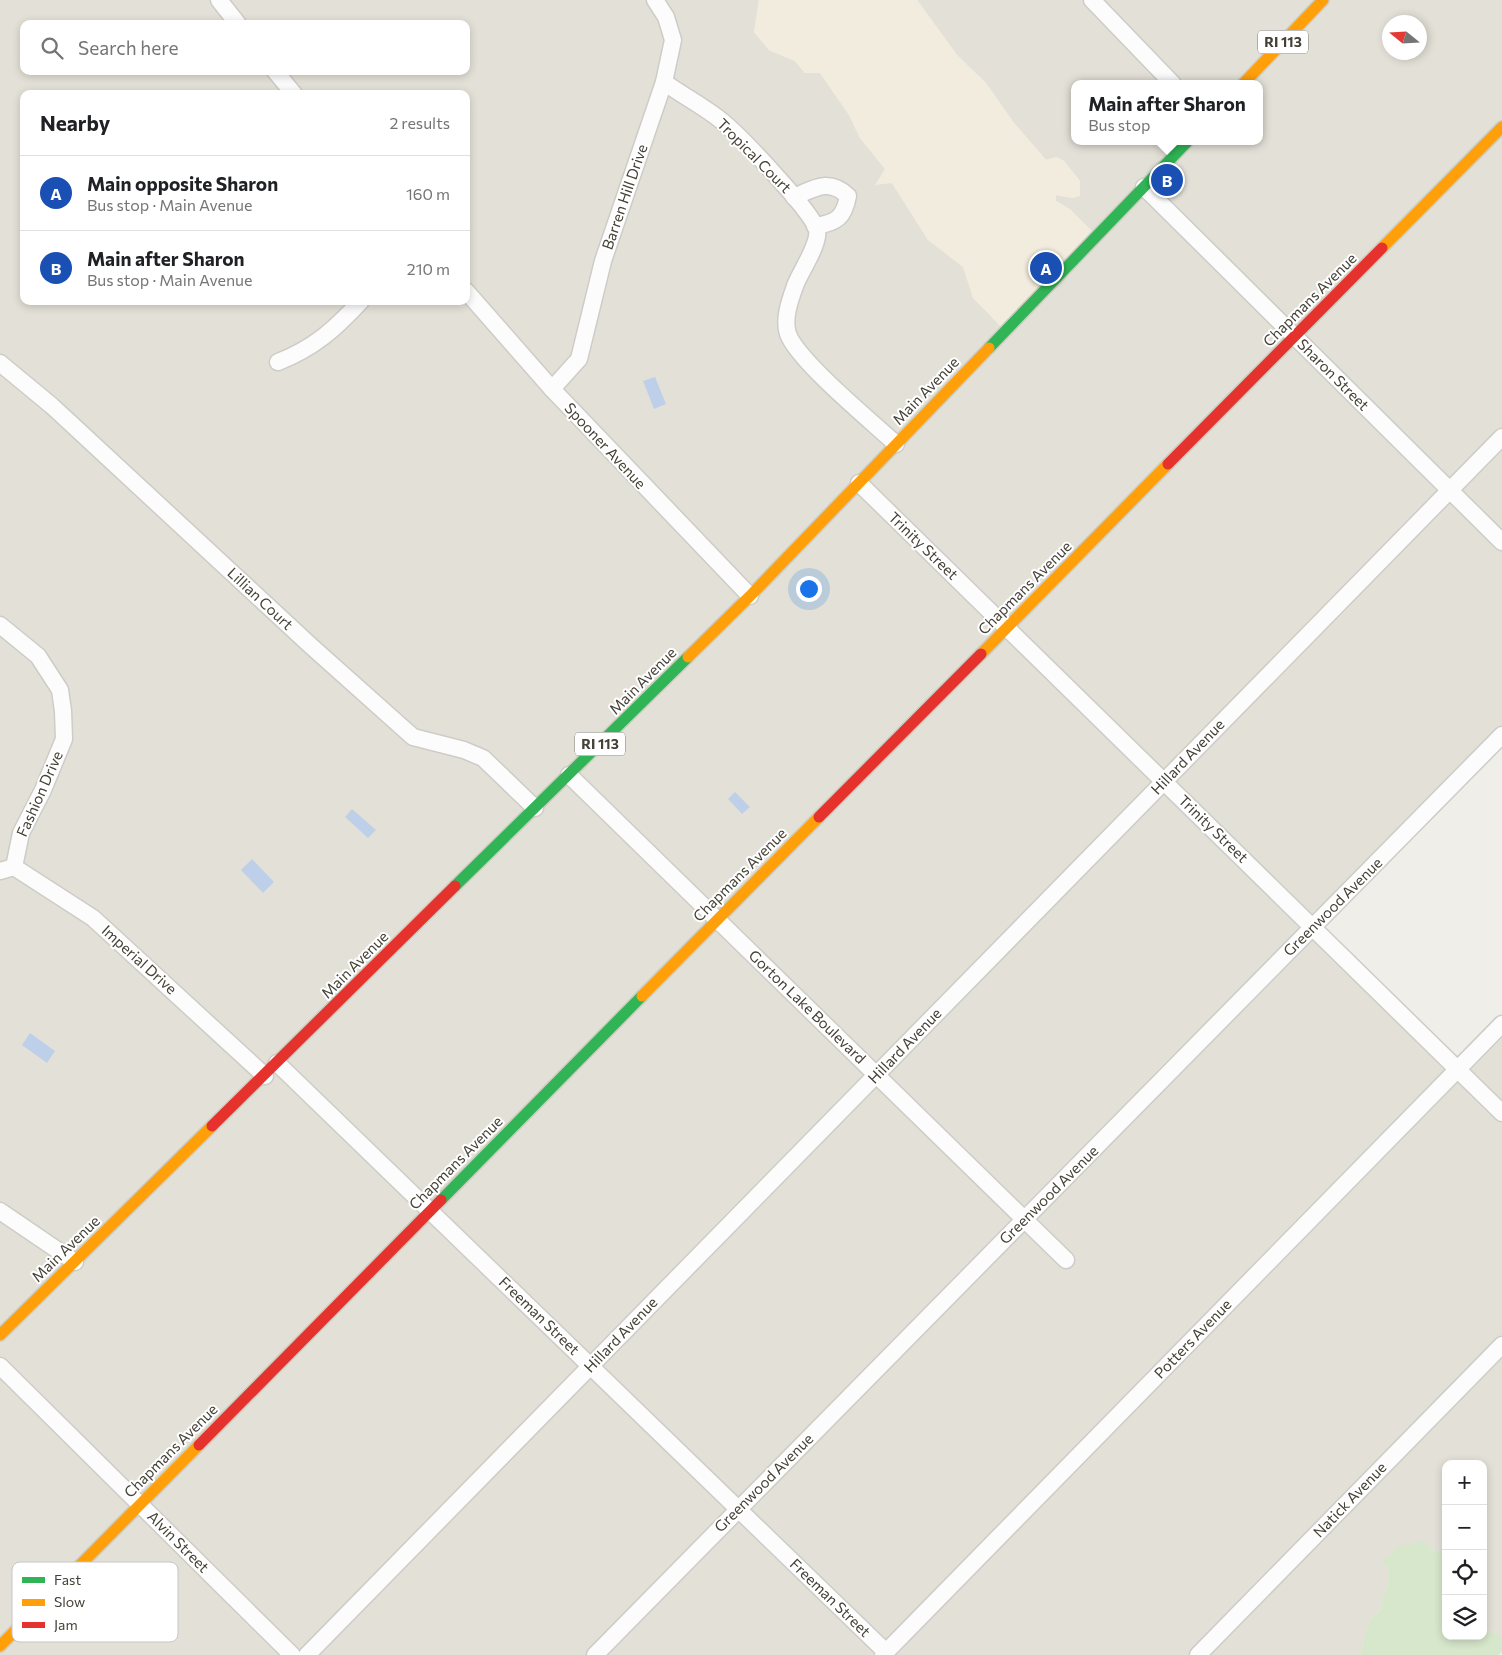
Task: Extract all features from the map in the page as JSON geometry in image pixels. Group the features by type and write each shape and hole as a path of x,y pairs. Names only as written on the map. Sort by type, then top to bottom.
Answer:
{"street":[{"path":"219,0 235,20"},
{"name":"Barren Hill Drive","path":"552,389 579,359 603,261 664,82 673,40 666,17 655,0"},
{"name":"RI 113","path":"1247,80 1323,0"},
{"path":"1103,4 1170,80"},
{"path":"278,75 291,90"},
{"name":"Tropical Court","path":"664,82 723,122 794,197 812,219 815,226 832,223 845,210 848,196 840,188 824,185 794,197"},
{"name":"Chapmans Avenue","path":"83,1562 1502,126"},
{"name":"Main Avenue","path":"0,1334 265,1076 750,596 1184,145"},
{"name":"Sharon Street","path":"1144,187 1502,542"},
{"path":"815,226 818,232 796,284 786,316 788,333 799,353 896,444"},
{"name":"Spooner Avenue","path":"470,296 552,389 750,596"},
{"path":"278,362 303,352 335,328 357,305"},
{"name":"Lillian Court","path":"0,363 52,406 413,737 464,750 483,758 535,808"},
{"name":"Hillard Avenue","path":"307,1655 1502,437"},
{"name":"Trinity Street","path":"859,483 1502,1113"},
{"name":"Fashion Drive","path":"0,625 38,656 60,690 64,739 44,790 21,833 7,869"},
{"name":"Greenwood Avenue","path":"595,1655 1502,735"},
{"name":"Gorton Lake Boulevard","path":"569,775 1066,1260"},
{"name":"Imperial Drive","path":"7,869 93,918 265,1076"},
{"name":"Potters Avenue","path":"885,1654 1502,1024"},
{"name":"Freeman Street","path":"277,1063 885,1654"},
{"path":"0,1211 75,1262"},
{"name":"Natick Avenue","path":"1198,1655 1502,1346"},
{"name":"Alvin Street","path":"0,1366 292,1655"},
{"name":"Chapmans Avenue","path":"0,1646 12,1634"}],"shaded area":[{"path":"0,0 759,0 754,32 769,50 795,61 805,73 820,73 849,115 860,138 885,169 882,183 892,183 928,240 964,267 973,298 1071,210 1056,201 1056,195 1073,198 1080,181 1064,161 1056,157 1046,160 1014,123 986,83 957,55 917,0 1502,0 1502,731 1312,924 1455,1067 1502,1027 1502,1636 1487,1630 1487,1460 1442,1460 1442,1554 1429,1547 1382,1562 1388,1570 1389,1579 1380,1610 1369,1621 1360,1655 0,1655"},
{"path":"759,0 917,0 957,55 986,83 1014,123 1046,160 1056,157 1064,161 1080,181 1080,196 1073,198 1056,195 1056,201 1071,210 1097,236 1005,331 973,298 963,267 928,240 892,183 875,185 885,169 860,138 849,115 820,73 805,73 795,61 769,50 754,32"}],"green space":[{"path":"1424,1541 1429,1547 1442,1554 1442,1640 1487,1640 1487,1630 1502,1636 1502,1652 1498,1655 1360,1655 1369,1621 1380,1610 1389,1579 1388,1570 1382,1562 1399,1546"}],"water":[{"path":"655,377 666,404 654,409 643,381"},
{"path":"735,792 750,807 742,814 728,799"},
{"path":"352,809 376,830 368,838 345,817"},
{"path":"252,859 274,882 263,893 241,870"},
{"path":"30,1033 55,1051 47,1063 22,1045"}],"traffic: fast":[{"path":"989,348 1184,145"},
{"path":"455,886 688,657"},
{"path":"441,1200 642,996"}],"traffic: slow":[{"path":"1247,80 1323,0"},
{"path":"1382,248 1502,127"},
{"path":"688,657 750,596 989,348"},
{"path":"981,654 1168,464"},
{"path":"642,996 819,817"},
{"path":"0,1335 212,1126"},
{"path":"83,1562 199,1445"},
{"path":"0,1646 12,1634"}],"traffic: jam":[{"path":"1168,464 1382,248"},
{"path":"819,817 981,654"},
{"path":"212,1126 455,886"},
{"path":"199,1445 441,1200"}],"place":[{"name":"Main after Sharon","path":"1167,180"},
{"name":"Main opposite Sharon","path":"1046,268"}]}
